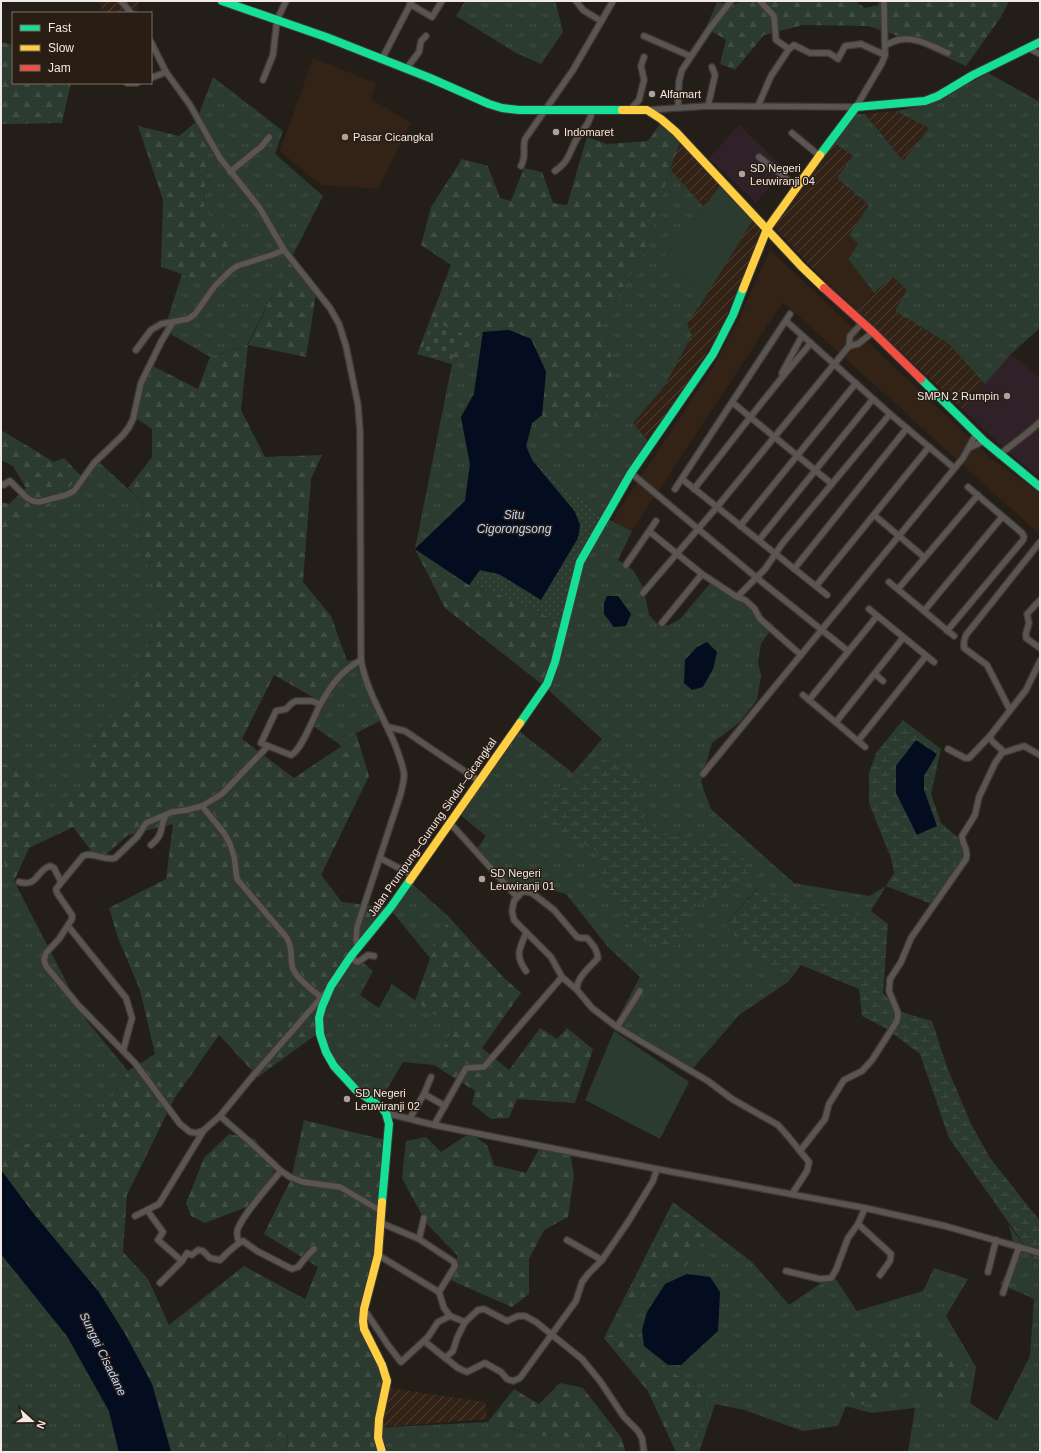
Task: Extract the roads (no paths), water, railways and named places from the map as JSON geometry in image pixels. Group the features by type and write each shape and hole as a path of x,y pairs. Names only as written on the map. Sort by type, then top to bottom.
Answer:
{"main road":[{"path":"222,1 382,59 489,104 502,108 519,110 646,110 661,119 676,132 802,267 873,332 984,442 1040,486"},
{"path":"856,108 926,101 938,96 973,75 1040,42"},
{"name":"Jalan Prumpung–Gunung Sindur–Cicangkal","path":"386,1113 382,1108 356,1090 334,1066 326,1052 320,1034 319,1018 331,986 351,956 391,907 547,684 555,662 580,562 631,473 713,354 733,315 751,266 767,229 856,108"},
{"path":"382,1452 378,1438 379,1420 387,1381 382,1365 364,1329 363,1321 364,1309 378,1255 389,1124 386,1113"}],"street":[{"path":"121,1 130,12"},
{"path":"263,80 273,56 277,20 286,1"},
{"path":"382,59 411,2 432,17 442,1"},
{"path":"576,1 583,10 601,22"},
{"path":"521,166 525,159 525,139 573,70 613,1"},
{"path":"678,108 679,81 682,70 690,56 730,1"},
{"path":"760,1 774,16 776,40 789,49"},
{"path":"646,110 708,106 856,108 882,63 885,55 886,44 884,1"},
{"path":"406,69 419,52 422,41 426,36"},
{"path":"644,36 690,56"},
{"path":"886,44 898,40 919,40 948,53"},
{"path":"152,44 166,72 190,105 220,158 259,207 284,250 330,308 339,324 346,346 358,405 360,431 361,660 363,673 369,689 388,727 400,758 404,780 357,927 356,940 358,947"},
{"path":"758,106 771,76 789,49 794,45 810,53 829,53 838,59 845,46 861,44 885,55"},
{"path":"1028,48 1040,54"},
{"path":"630,110 639,100 644,80 641,66 644,57"},
{"path":"708,106 715,75 712,67"},
{"path":"152,78 166,72"},
{"path":"555,171 568,159 576,141 589,122 592,110"},
{"path":"792,133 820,156"},
{"path":"230,172 262,146 269,137"},
{"path":"759,157 797,187"},
{"path":"136,350 146,334 151,330 161,324 188,319 195,314 214,287 237,266 284,250"},
{"path":"676,489 790,314"},
{"path":"786,321 890,414 954,468"},
{"path":"1,484 3,485 10,481 27,498 39,502 66,495 74,490 94,463 123,435 134,419 141,384 161,342 173,322"},
{"path":"643,593 717,507 849,346 850,336 862,323"},
{"path":"849,346 858,344 873,332"},
{"path":"776,384 802,336"},
{"path":"694,489 776,384 811,343"},
{"path":"740,526 856,383"},
{"path":"759,540 873,399"},
{"path":"733,402 832,484"},
{"path":"737,597 757,578 782,544 890,414"},
{"path":"999,455 1040,422"},
{"path":"794,569 907,428"},
{"path":"703,774 963,458 976,434"},
{"path":"969,448 984,442"},
{"path":"816,586 929,448"},
{"path":"631,473 757,578 848,651"},
{"path":"682,479 827,595"},
{"path":"947,630 1024,537 1022,533 968,487"},
{"path":"898,589 978,495"},
{"path":"874,515 924,557"},
{"path":"924,611 1002,516"},
{"path":"626,565 650,532 656,521"},
{"path":"650,532 702,574 737,597 745,600 754,608 760,619 801,655"},
{"path":"1010,710 988,665 964,648 964,641 966,636 1040,542"},
{"path":"662,623 702,574"},
{"path":"889,582 954,636"},
{"path":"1040,600 1027,614 1029,623 1026,633 1026,638 1040,648"},
{"path":"869,609 934,662"},
{"path":"809,700 877,616"},
{"path":"836,722 903,638"},
{"path":"858,741 926,656"},
{"path":"320,704 296,701 286,709 276,711 261,743 291,755 294,754 302,742 320,704 335,680 342,673 361,660"},
{"path":"948,749 969,758 990,736 1026,690 1040,661"},
{"path":"875,674 883,681"},
{"path":"803,695 865,747"},
{"path":"388,727 405,731 479,781"},
{"path":"990,736 992,741 1002,750 1002,753"},
{"path":"204,1130 197,1133 190,1132 180,1124 135,1063 78,1005 46,966 44,960 46,953 72,919 72,915 57,893 56,889 83,856 88,854 111,859 115,858 137,837 146,824 172,812 202,806 222,794 268,746"},
{"path":"800,1151 825,1119 829,1104 844,1080 862,1071 872,1060 897,1021 898,1013 889,991 890,979 901,962 911,938 966,859 967,852 962,836 975,814 979,797 1002,753 1024,746 1040,755"},
{"path":"202,806 224,833 230,844 234,856 237,879 287,938 290,944 292,966 296,974 321,997"},
{"path":"151,845 161,834 163,820 166,815"},
{"path":"450,823 517,897"},
{"path":"380,858 412,875"},
{"path":"19,882 26,884 34,882 44,868 50,866 54,868 61,882"},
{"path":"576,990 576,986 580,978 598,958 597,950 587,938 577,937 554,910 536,896 523,891 514,901 512,911 514,920 551,957 562,977 592,1008 617,1027 708,1081 732,1099 778,1126 787,1135 809,1162 809,1165 792,1194"},
{"path":"68,926 126,998 132,1018 123,1051"},
{"path":"526,933 518,954 521,964 526,971"},
{"path":"351,956 358,962 368,955 374,956"},
{"path":"434,1125 466,1068 484,1067 562,977"},
{"path":"135,1216 159,1204 204,1130 220,1116 331,986"},
{"path":"617,1027 640,991"},
{"path":"410,1118 424,1094 431,1077"},
{"path":"424,1094 445,1106"},
{"path":"386,1113 434,1125 865,1208 945,1226 1040,1253"},
{"path":"220,1116 281,1171 290,1177 303,1182 340,1187 382,1211"},
{"path":"424,1341 458,1368 467,1372 485,1364 501,1372 507,1379 513,1381 520,1378 576,1301 582,1282 602,1260 628,1222 653,1181 657,1169"},
{"path":"160,1283 187,1254 192,1255 198,1250 203,1251 210,1258 220,1260 236,1247 239,1242 237,1233 239,1227 249,1211 281,1171"},
{"path":"786,1271 820,1279 831,1278 836,1270 848,1238 858,1224 865,1208"},
{"path":"148,1210 163,1232 158,1240 182,1261"},
{"path":"419,1239 424,1218"},
{"path":"381,1223 419,1239 454,1262 455,1266 439,1292"},
{"path":"858,1224 891,1254 890,1261 880,1275"},
{"path":"567,1240 602,1260"},
{"path":"988,1272 996,1240"},
{"path":"239,1242 246,1242 257,1251 292,1269 298,1267 314,1249"},
{"path":"1004,1293 1019,1247"},
{"path":"378,1255 439,1292 444,1308 450,1316 465,1322"},
{"path":"364,1309 401,1362 424,1341 438,1322 450,1316"},
{"path":"445,1358 453,1351 456,1338 465,1322 478,1310 484,1309 508,1320 518,1316 525,1316 536,1322 582,1359 600,1381 624,1417 638,1431 642,1438 644,1452"}],"water":[{"name":"Situ Cigorongsong","path":"509,330 531,339 546,372 542,415 532,423 526,446 532,460 575,512 580,525 578,538 541,600 499,574 480,570 469,585 415,549 465,501 470,464 461,417 474,394 483,332"},
{"path":"607,596 618,596 631,614 626,626 614,627 604,614 604,603"},
{"path":"707,642 717,652 713,669 703,687 692,690 684,683 685,660 697,647"},
{"path":"916,740 937,754 924,776 924,790 937,826 917,835 896,793 896,766"},
{"name":"Sungai Cisadane","path":"1,1170 33,1213 98,1291 125,1334 152,1384 171,1452 119,1452 109,1411 67,1336 1,1254"},
{"path":"687,1274 710,1277 720,1292 718,1331 681,1365 668,1365 644,1346 642,1330 647,1312 665,1284"}],"place":[{"name":"Alfamart","path":"652,94"},
{"name":"Indomaret","path":"556,132"},
{"name":"Pasar Cicangkal","path":"345,137"},
{"name":"SD Negeri Leuwiranji 04","path":"742,174"},
{"name":"SMPN 2 Rumpin","path":"1007,396"},
{"name":"SD Negeri Leuwiranji 01","path":"482,879"},
{"name":"SD Negeri Leuwiranji 02","path":"347,1099"}]}
